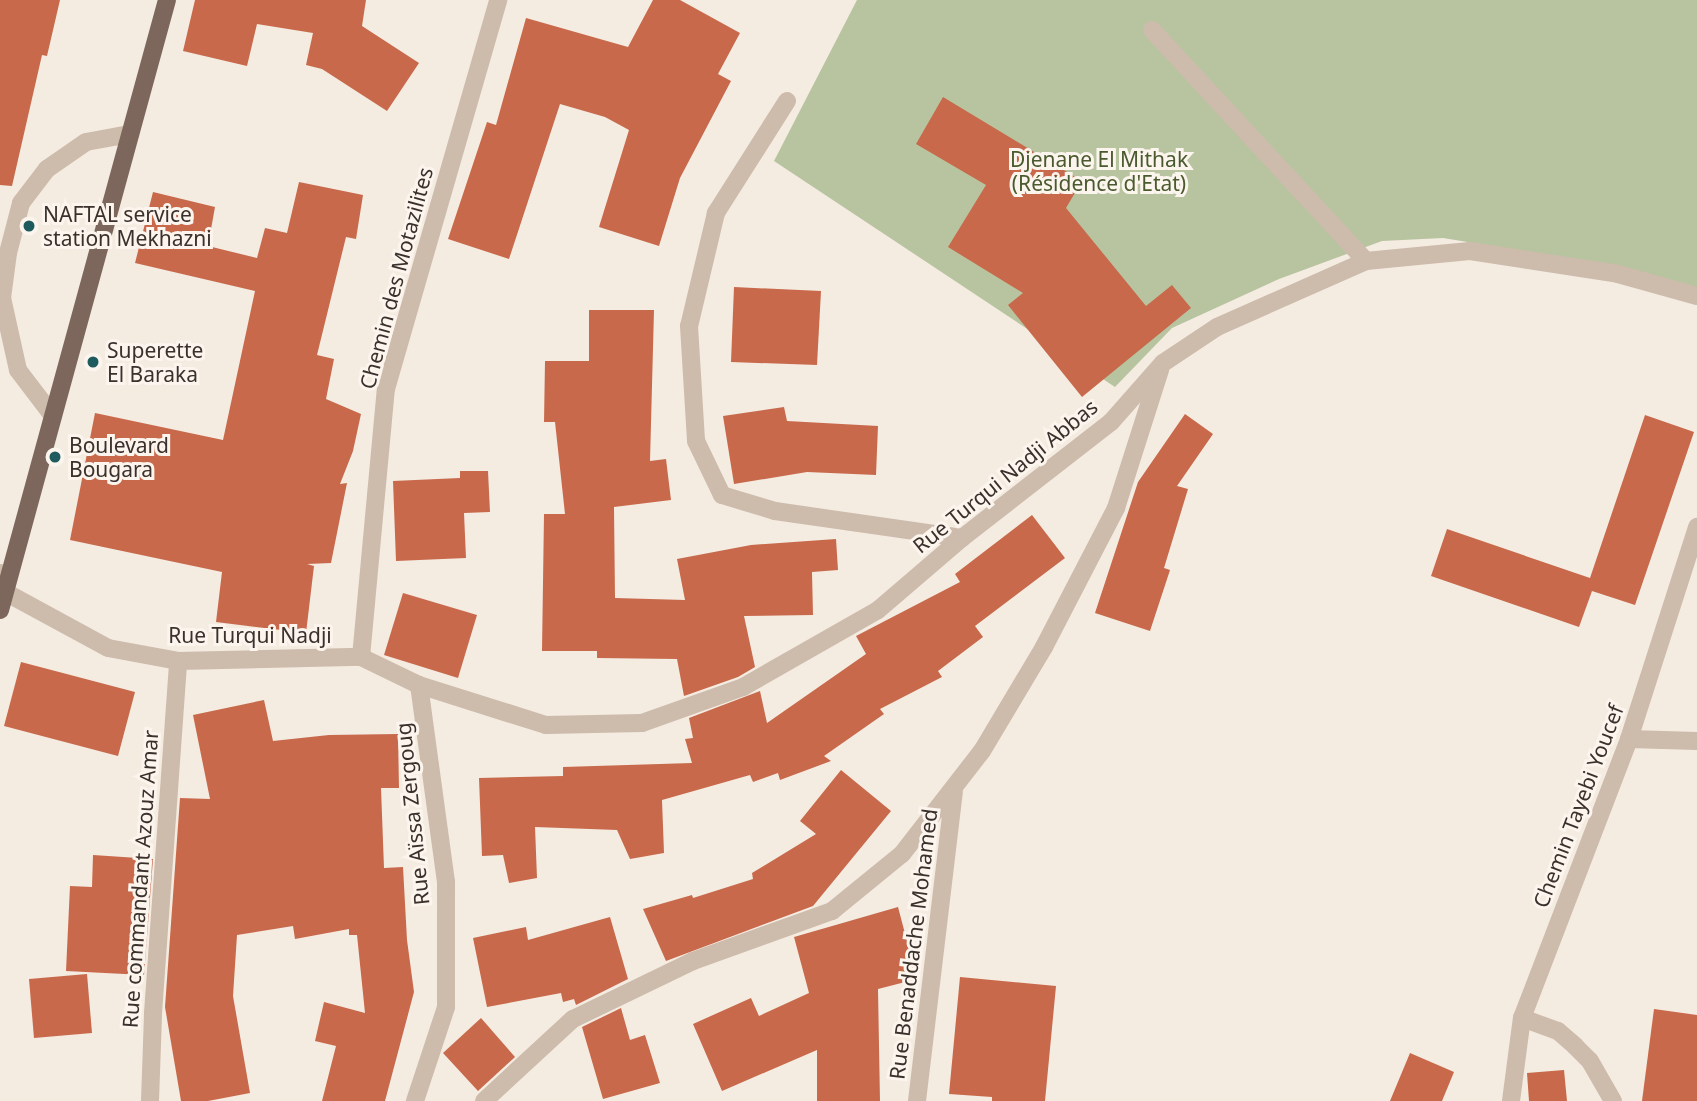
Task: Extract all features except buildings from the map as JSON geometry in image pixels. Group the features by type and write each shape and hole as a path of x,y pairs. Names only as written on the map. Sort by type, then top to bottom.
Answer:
{"main road":[{"path":"2,601 167,0"}],"street":[{"name":"Chemin des Motazilites","path":"361,657 386,389 498,0"},
{"path":"1152,30 1366,261"},
{"path":"787,101 716,213 689,327 696,441 722,495 775,511 962,538"},
{"path":"53,416 18,370 2,298 8,253 21,203 47,169 86,142 130,134"},
{"name":"Rue Turqui Nadji Abbas","path":"419,685 546,725 642,723 743,687 878,610 962,538 1111,422 1163,363 1217,327 1366,261 1470,251 1618,274 1697,296"},
{"path":"484,1101 573,1020 693,961 832,911 902,854 954,791 982,751 1045,647 1116,508 1163,363"},
{"name":"Chemin Tayebi Youcef","path":"1511,1101 1522,1018 1629,739 1697,527"},
{"path":"0,573 2,601"},
{"name":"Rue Turqui Nadji","path":"2,601 108,648 178,661 361,657 419,685"},
{"name":"Rue commandant Azouz Amar","path":"150,1101 153,1013 178,661"},
{"name":"Rue Aïssa Zergoug","path":"415,1101 446,1007 446,882 419,685"},
{"path":"1629,739 1697,741"},
{"name":"Rue Benaddache Mohamed","path":"917,1101 954,791"},
{"path":"1522,1018 1558,1031 1575,1046 1590,1061 1613,1101"}],"green space":[{"name":"Djenane El Mithak (Résidence d'Etat)","path":"857,0 1697,0 1697,290 1627,268 1443,238 1382,241 1279,279 1172,328 1115,387 774,161"}],"place":[{"name":"NAFTAL service station Mekhazni","path":"29,226"},
{"name":"Superette El Baraka","path":"93,362"},
{"name":"Boulevard Bougara","path":"55,457"}]}
